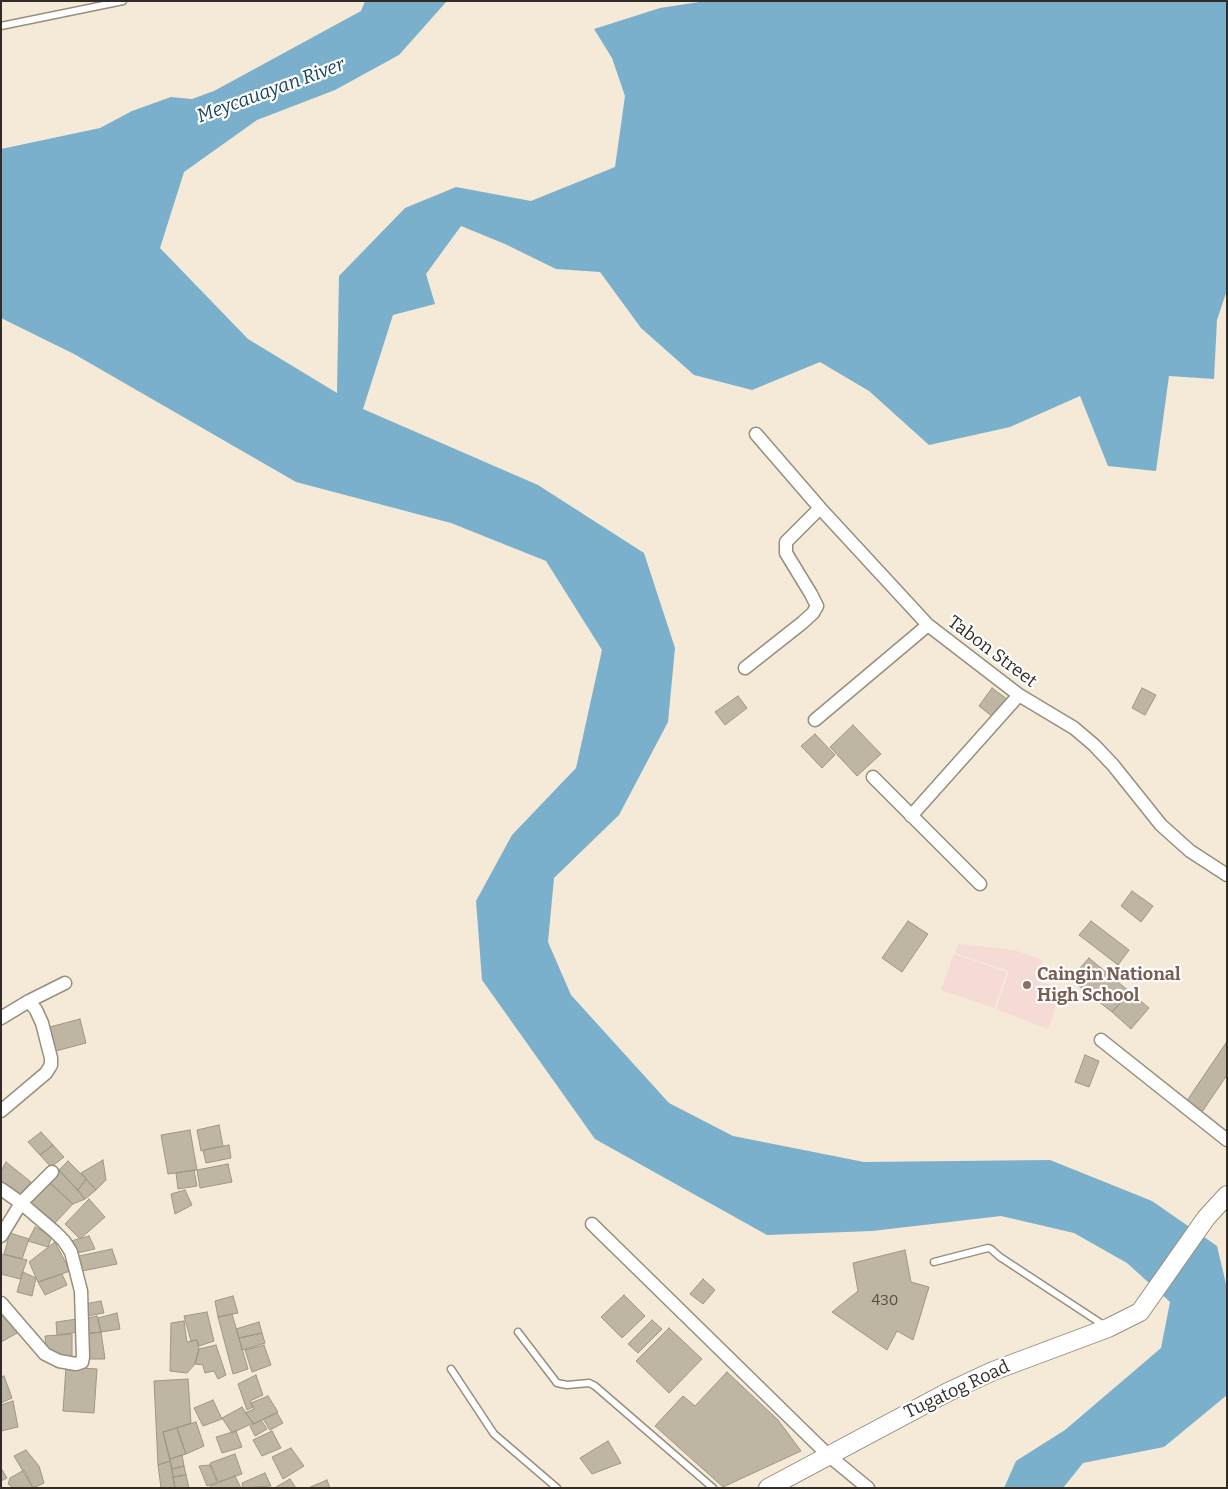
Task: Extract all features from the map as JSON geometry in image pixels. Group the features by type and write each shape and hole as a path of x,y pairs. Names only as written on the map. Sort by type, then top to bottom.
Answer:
{"street":[{"name":"Tabon Street","path":"756,434 820,508 928,625 1019,696 1074,728 1113,765 1160,825 1190,851 1227,875"},
{"path":"745,668 802,623 813,613 817,606 786,553 786,542 820,508"},
{"path":"815,720 928,625"},
{"path":"911,816 1019,696"},
{"path":"873,777 980,884"},
{"path":"1,1018 29,1000 65,983"},
{"path":"1,1111 46,1073 51,1065 42,1023 29,1000"},
{"path":"1101,1040 1227,1140"},
{"path":"1,1236 21,1203 52,1172"},
{"path":"1,1189 21,1203 64,1241 71,1252 81,1291 82,1362 76,1364 59,1362 45,1354 1,1303"},
{"name":"Tugatog Road","path":"768,1488 948,1392 993,1371 1108,1328 1140,1312 1206,1218 1227,1195"},
{"path":"592,1224 828,1455 868,1488"}],"lane":[{"path":"1,26 122,1"},
{"path":"934,1262 988,1248 991,1249 1000,1257 1108,1328"},
{"path":"518,1332 557,1383 567,1386 589,1383 595,1386 713,1488"},
{"path":"451,1369 494,1434 557,1488"}],"shaded area":[{"name":"Caingin National High School","path":"959,944 1014,950 1043,960 1036,980 1062,989 1048,1029 996,1009 1009,971 955,953"},
{"path":"954,954 1007,972 994,1008 941,990"}],"water":[{"name":"Meycauayan River","path":"365,1 447,1 399,55 335,90 257,120 184,172 160,248 248,339 337,393 339,276 405,208 456,187 531,201 615,167 625,96 612,58 594,29 660,8 706,1 1227,1 1227,290 1217,320 1214,379 1169,376 1156,471 1108,466 1080,396 1010,427 929,445 869,391 820,362 752,390 694,375 641,328 600,272 556,269 505,244 461,226 426,274 435,304 393,315 363,409 538,485 644,553 675,648 668,722 619,815 554,878 548,942 571,995 669,1103 733,1136 864,1162 1050,1160 1152,1201 1217,1246 1227,1288 1227,1395 1164,1447 1083,1463 1063,1488 1004,1488 1016,1461 1065,1430 1161,1348 1170,1302 1127,1263 1074,1233 1001,1216 872,1231 767,1235 595,1139 482,980 476,901 512,835 576,768 602,650 546,561 451,523 296,482 74,354 1,318 1,149 100,128 132,111 171,97 192,99 214,91 361,11"}],"building":[{"path":"992,688 1007,699 993,717 979,706"},
{"path":"1142,688 1156,695 1145,715 1132,708"},
{"path":"738,696 747,708 725,725 715,712"},
{"path":"853,725 881,754 857,776 830,747"},
{"path":"815,734 835,755 822,768 801,746"},
{"path":"1132,891 1153,906 1141,922 1121,906"},
{"path":"908,921 928,934 902,972 882,958"},
{"path":"1091,921 1129,950 1118,965 1079,935"},
{"path":"1089,958 1130,992 1112,1012 1070,979"},
{"path":"1130,992 1149,1008 1131,1029 1112,1012"},
{"path":"80,1019 86,1043 52,1052 46,1028"},
{"path":"1226,1043 1227,1075 1202,1112 1186,1102"},
{"path":"1085,1055 1099,1061 1089,1087 1075,1082"},
{"path":"219,1125 223,1146 201,1151 197,1130"},
{"path":"190,1130 197,1170 168,1174 161,1135"},
{"path":"41,1132 53,1145 40,1155 28,1142"},
{"path":"53,1145 64,1157 51,1167 40,1155"},
{"path":"229,1145 231,1158 206,1163 203,1150"},
{"path":"103,1160 106,1180 96,1190 81,1173"},
{"path":"68,1161 86,1179 78,1190 59,1170"},
{"path":"6,1162 31,1182 19,1195 1,1183 1,1171"},
{"path":"228,1164 232,1182 200,1188 197,1170"},
{"path":"194,1170 197,1186 178,1189 176,1173"},
{"path":"60,1171 85,1199 73,1204 50,1183"},
{"path":"86,1179 96,1190 85,1199 78,1190"},
{"path":"50,1183 73,1204 54,1224 30,1204"},
{"path":"185,1190 192,1205 175,1214 171,1194"},
{"path":"89,1199 105,1217 80,1239 65,1224"},
{"path":"35,1227 52,1236 48,1247 28,1241"},
{"path":"10,1233 29,1239 22,1259 4,1254"},
{"path":"89,1236 95,1249 77,1253 71,1241"},
{"path":"55,1242 70,1271 38,1282 29,1262"},
{"path":"112,1249 117,1264 82,1271 79,1256"},
{"path":"905,1250 911,1282 929,1287 913,1340 897,1331 887,1350 832,1312 858,1291 853,1263"},
{"path":"1,1254 27,1260 20,1279 1,1274"},
{"path":"23,1272 36,1278 32,1296 17,1292"},
{"path":"62,1274 67,1285 45,1295 38,1282"},
{"path":"703,1279 715,1290 703,1304 690,1294"},
{"path":"624,1295 645,1316 622,1338 601,1317"},
{"path":"233,1296 238,1313 218,1317 215,1301"},
{"path":"101,1301 104,1313 87,1316 85,1304"},
{"path":"1,1311 21,1331 1,1342"},
{"path":"207,1312 214,1341 199,1346 197,1340 191,1341 184,1316"},
{"path":"117,1313 120,1329 101,1332 98,1318"},
{"path":"232,1314 248,1369 233,1374 218,1317"},
{"path":"97,1316 101,1332 86,1334 84,1319"},
{"path":"77,1319 78,1332 57,1335 56,1322"},
{"path":"652,1320 662,1329 638,1353 628,1344"},
{"path":"184,1321 187,1342 197,1340 199,1349 195,1364 187,1373 170,1371 171,1323"},
{"path":"259,1322 262,1333 239,1338 236,1329"},
{"path":"669,1328 702,1359 669,1393 636,1361"},
{"path":"101,1332 105,1359 84,1359 82,1334"},
{"path":"262,1333 265,1343 242,1350 239,1338"},
{"path":"72,1334 72,1358 59,1359 46,1350 45,1336"},
{"path":"216,1345 226,1375 218,1379 214,1371 205,1373 203,1365 195,1364 199,1349"},
{"path":"264,1345 271,1365 252,1372 245,1350"},
{"path":"66,1367 97,1369 94,1413 63,1411"},
{"path":"727,1372 778,1420 801,1451 723,1487 655,1426 683,1396 695,1406"},
{"path":"256,1375 263,1395 250,1401 253,1407 247,1410 238,1384"},
{"path":"4,1376 12,1398 1,1403 1,1377"},
{"path":"188,1379 191,1423 163,1432 170,1461 158,1465 154,1381"},
{"path":"268,1396 278,1412 254,1424 245,1413 254,1409 251,1403"},
{"path":"213,1400 222,1419 203,1426 194,1408"},
{"path":"13,1401 18,1427 1,1431 1,1405"},
{"path":"242,1407 253,1423 232,1433 222,1418"},
{"path":"277,1413 283,1423 270,1430 263,1419"},
{"path":"261,1420 267,1429 255,1436 250,1426"},
{"path":"196,1422 204,1446 186,1454 177,1428"},
{"path":"177,1428 186,1454 170,1459 163,1432"},
{"path":"236,1431 242,1447 222,1453 216,1437"},
{"path":"272,1431 281,1448 262,1456 253,1440"},
{"path":"608,1441 621,1463 592,1474 580,1458"},
{"path":"291,1448 304,1466 283,1479 272,1457"},
{"path":"26,1450 39,1466 44,1483 33,1488 14,1456"},
{"path":"235,1454 242,1474 218,1482 210,1463"},
{"path":"182,1455 184,1466 172,1469 170,1459"},
{"path":"170,1461 175,1488 161,1488 158,1465"},
{"path":"210,1465 217,1482 207,1486 199,1466"},
{"path":"184,1466 186,1475 173,1477 172,1469"},
{"path":"1,1468 7,1478 1,1481"},
{"path":"24,1470 33,1488 14,1488 8,1484 10,1478"},
{"path":"265,1473 271,1486 243,1488 242,1483"},
{"path":"186,1475 189,1488 175,1488 173,1477"},
{"path":"235,1476 241,1488 210,1488 210,1486"},
{"path":"290,1479 296,1488 276,1488 276,1487"},
{"path":"327,1480 330,1488 308,1488"}],"place":[{"name":"Caingin National High School","path":"1027,985"}]}
